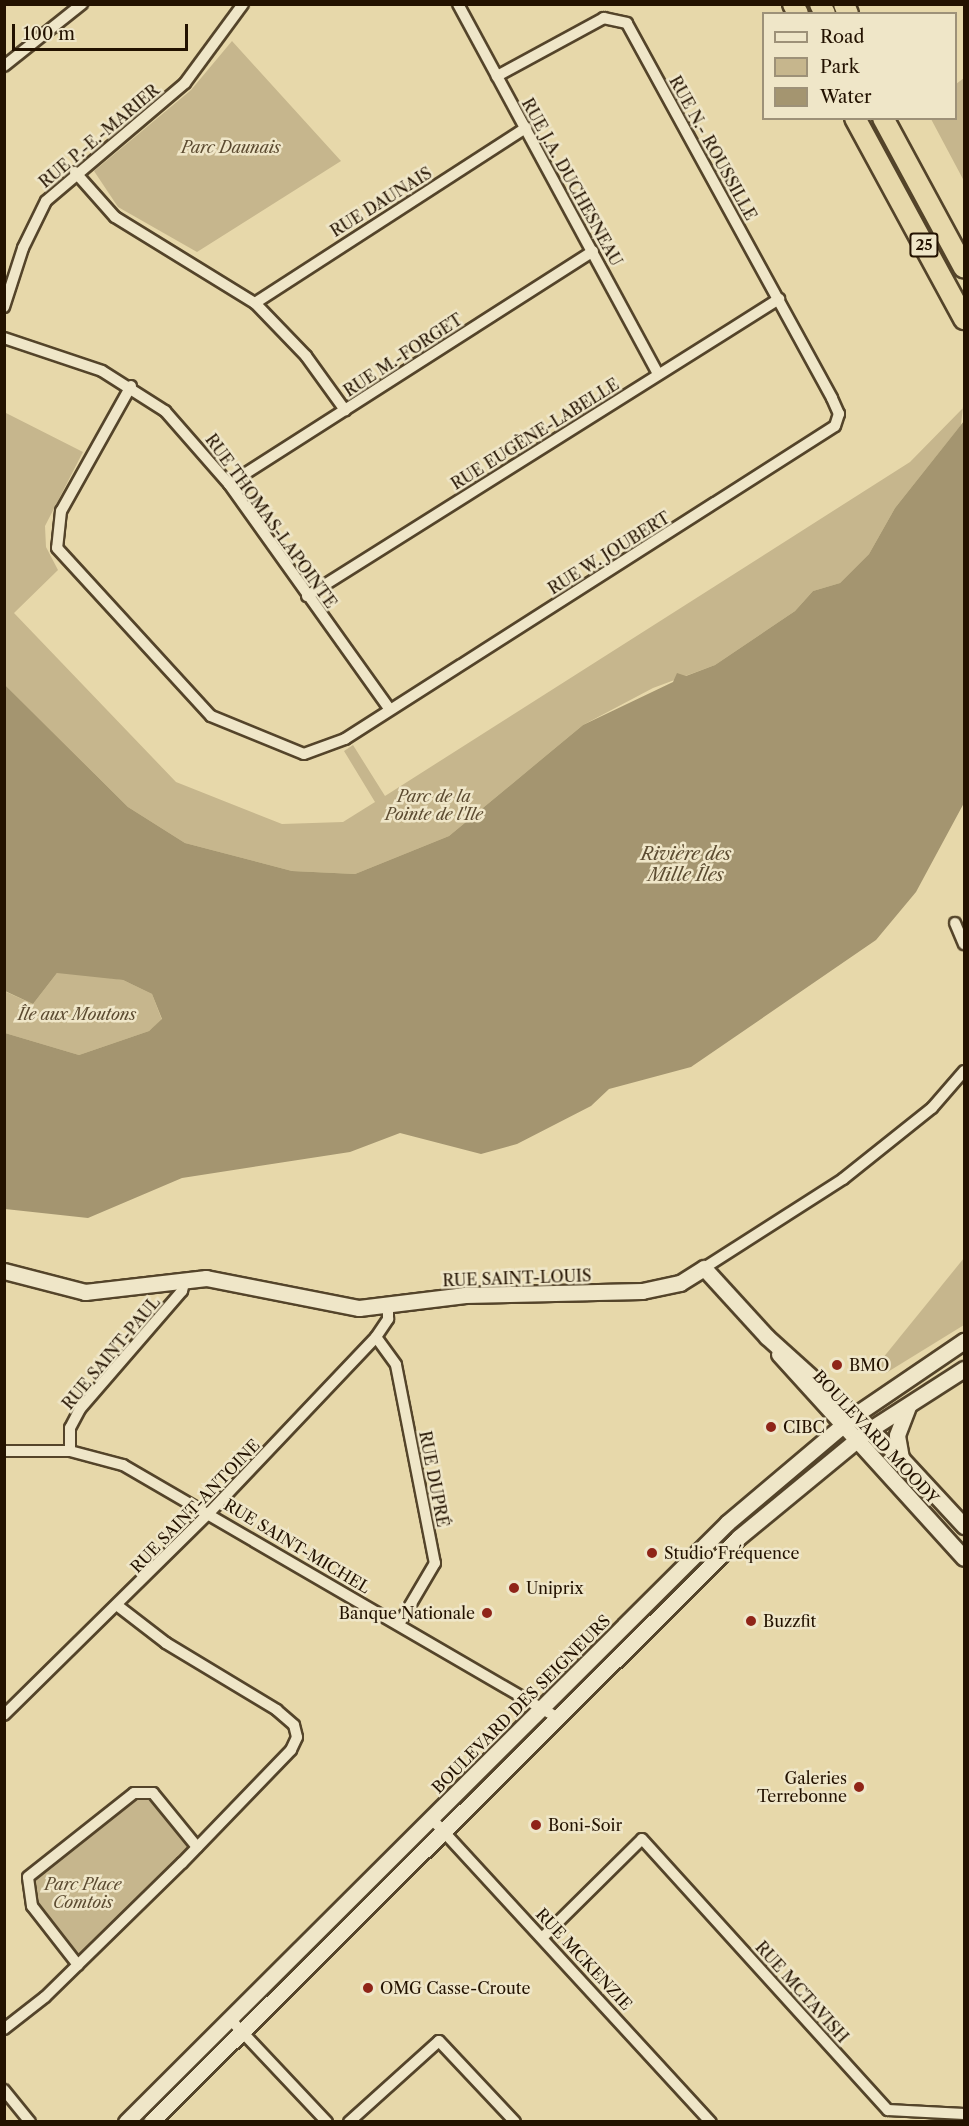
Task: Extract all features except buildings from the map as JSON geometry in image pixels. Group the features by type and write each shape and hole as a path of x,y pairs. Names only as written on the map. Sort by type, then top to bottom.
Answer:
{"highway":[{"name":"25","path":"856,120 964,319"},
{"name":"25","path":"884,120 964,268"}],"main road":[{"name":"RUE SAINT-LOUIS","path":"4,1271 85,1292 186,1279 225,1281 340,1307 388,1305 465,1295 642,1291 680,1283 704,1268"},
{"name":"BOULEVARD MOODY","path":"704,1268 767,1337 901,1458 964,1526"},
{"name":"BOULEVARD MOODY","path":"767,1337 796,1379 964,1558"},
{"name":"BOULEVARD DES SEIGNEURS","path":"126,2121 732,1518 855,1415 964,1341"},
{"path":"151,2121 739,1537 855,1440 964,1369"},
{"path":"901,1458 897,1435 908,1406"}],"street":[{"path":"4,66 82,4"},
{"name":"RUE P.-E.-MARIER","path":"4,307 34,220 75,172 194,74 243,4"},
{"name":"RUE J.A. DUCHESNEAU","path":"459,4 658,374"},
{"name":"RUE N.- ROUSSILLE","path":"497,76 604,18 625,21 779,299 839,417"},
{"name":"RUE DAUNAIS","path":"255,303 526,128"},
{"path":"75,172 115,218 255,303 306,356 345,410"},
{"name":"RUE M.-FORGET","path":"229,484 593,251"},
{"name":"RUE EUGÈNE-LABELLE","path":"307,596 779,299"},
{"name":"RUE THOMAS-LAPOINTE","path":"4,338 85,364 131,386 171,417 229,484 390,710"},
{"name":"RUE W. JOUBERT","path":"131,386 57,520 56,545 65,561 225,725 289,750 314,754 390,710 832,429 839,417"},
{"path":"955,923 964,944"},
{"name":"RUE SAINT-LOUIS","path":"704,1268 843,1179 932,1108 964,1071"},
{"name":"RUE SAINT-PAUL","path":"70,1451 70,1428 80,1409 182,1291 186,1279"},
{"name":"RUE SAINT-ANTOINE","path":"4,1715 118,1606 376,1337 389,1317 388,1305"},
{"name":"RUE DUPRÉ","path":"376,1337 396,1365 435,1563 399,1624"},
{"name":"RUE SAINT-MICHEL","path":"4,1451 70,1451 123,1465 210,1512 399,1624 542,1705 558,1718"},
{"path":"4,2029 78,1965 197,1847 291,1750 297,1737 294,1725 118,1606"},
{"path":"78,1965 32,1906 28,1877 134,1793 153,1793 197,1847"},
{"name":"RUE MCKENZIE","path":"432,1819 543,1936 711,2121"},
{"name":"RUE MCTAVISH","path":"543,1936 642,1839 883,2106 964,2114"},
{"path":"229,2018 327,2121"},
{"path":"350,2121 440,2041 515,2121"},
{"path":"4,2090 30,2121"}],"green space":[{"name":"Parc Daunais","path":"232,41 341,161 197,252 118,207 94,171 191,90"},
{"path":"964,78 964,181 932,120 957,120 957,83"},
{"name":"Parc de la Pointe de l'Ile","path":"963,408 961,425 895,508 869,554 840,583 813,591 795,611 715,665 653,688 583,725 449,836 355,874 292,871 185,843 128,807 5,685 4,412 83,452 45,526 46,547 58,570 14,613 176,782 282,824 343,822 375,802 344,751 353,745 385,796 910,462"},
{"name":"Île aux Moutons","path":"72,972 123,980 152,994 162,1020 149,1031 79,1055 5,1033 4,991 33,1004 57,973"},
{"path":"964,1258 964,1325 886,1373 878,1364"},
{"name":"Parc Place Comtois","path":"134,1793 153,1793 197,1847 78,1965 32,1906 28,1877"}],"water":[{"name":"Rivière des Mille Îles","path":"964,421 964,803 916,892 876,940 691,1067 609,1089 591,1106 517,1144 481,1154 400,1133 350,1152 182,1178 88,1218 5,1209 5,1033 79,1055 149,1031 162,1019 152,994 123,980 57,973 33,1004 5,991 5,685 128,807 185,843 292,871 355,874 449,836 583,725 673,682 677,673 686,676 715,665 795,611 813,591 840,583 869,554 895,508"}],"place":[{"name":"BMO","path":"837,1365"},
{"name":"CIBC","path":"771,1427"},
{"name":"Studio Fréquence","path":"652,1553"},
{"name":"Uniprix","path":"514,1588"},
{"name":"Banque Nationale","path":"487,1613"},
{"name":"Buzzfit","path":"751,1621"},
{"name":"Galeries Terrebonne","path":"859,1787"},
{"name":"Boni-Soir","path":"536,1825"},
{"name":"OMG Casse-Croute","path":"368,1988"}]}
